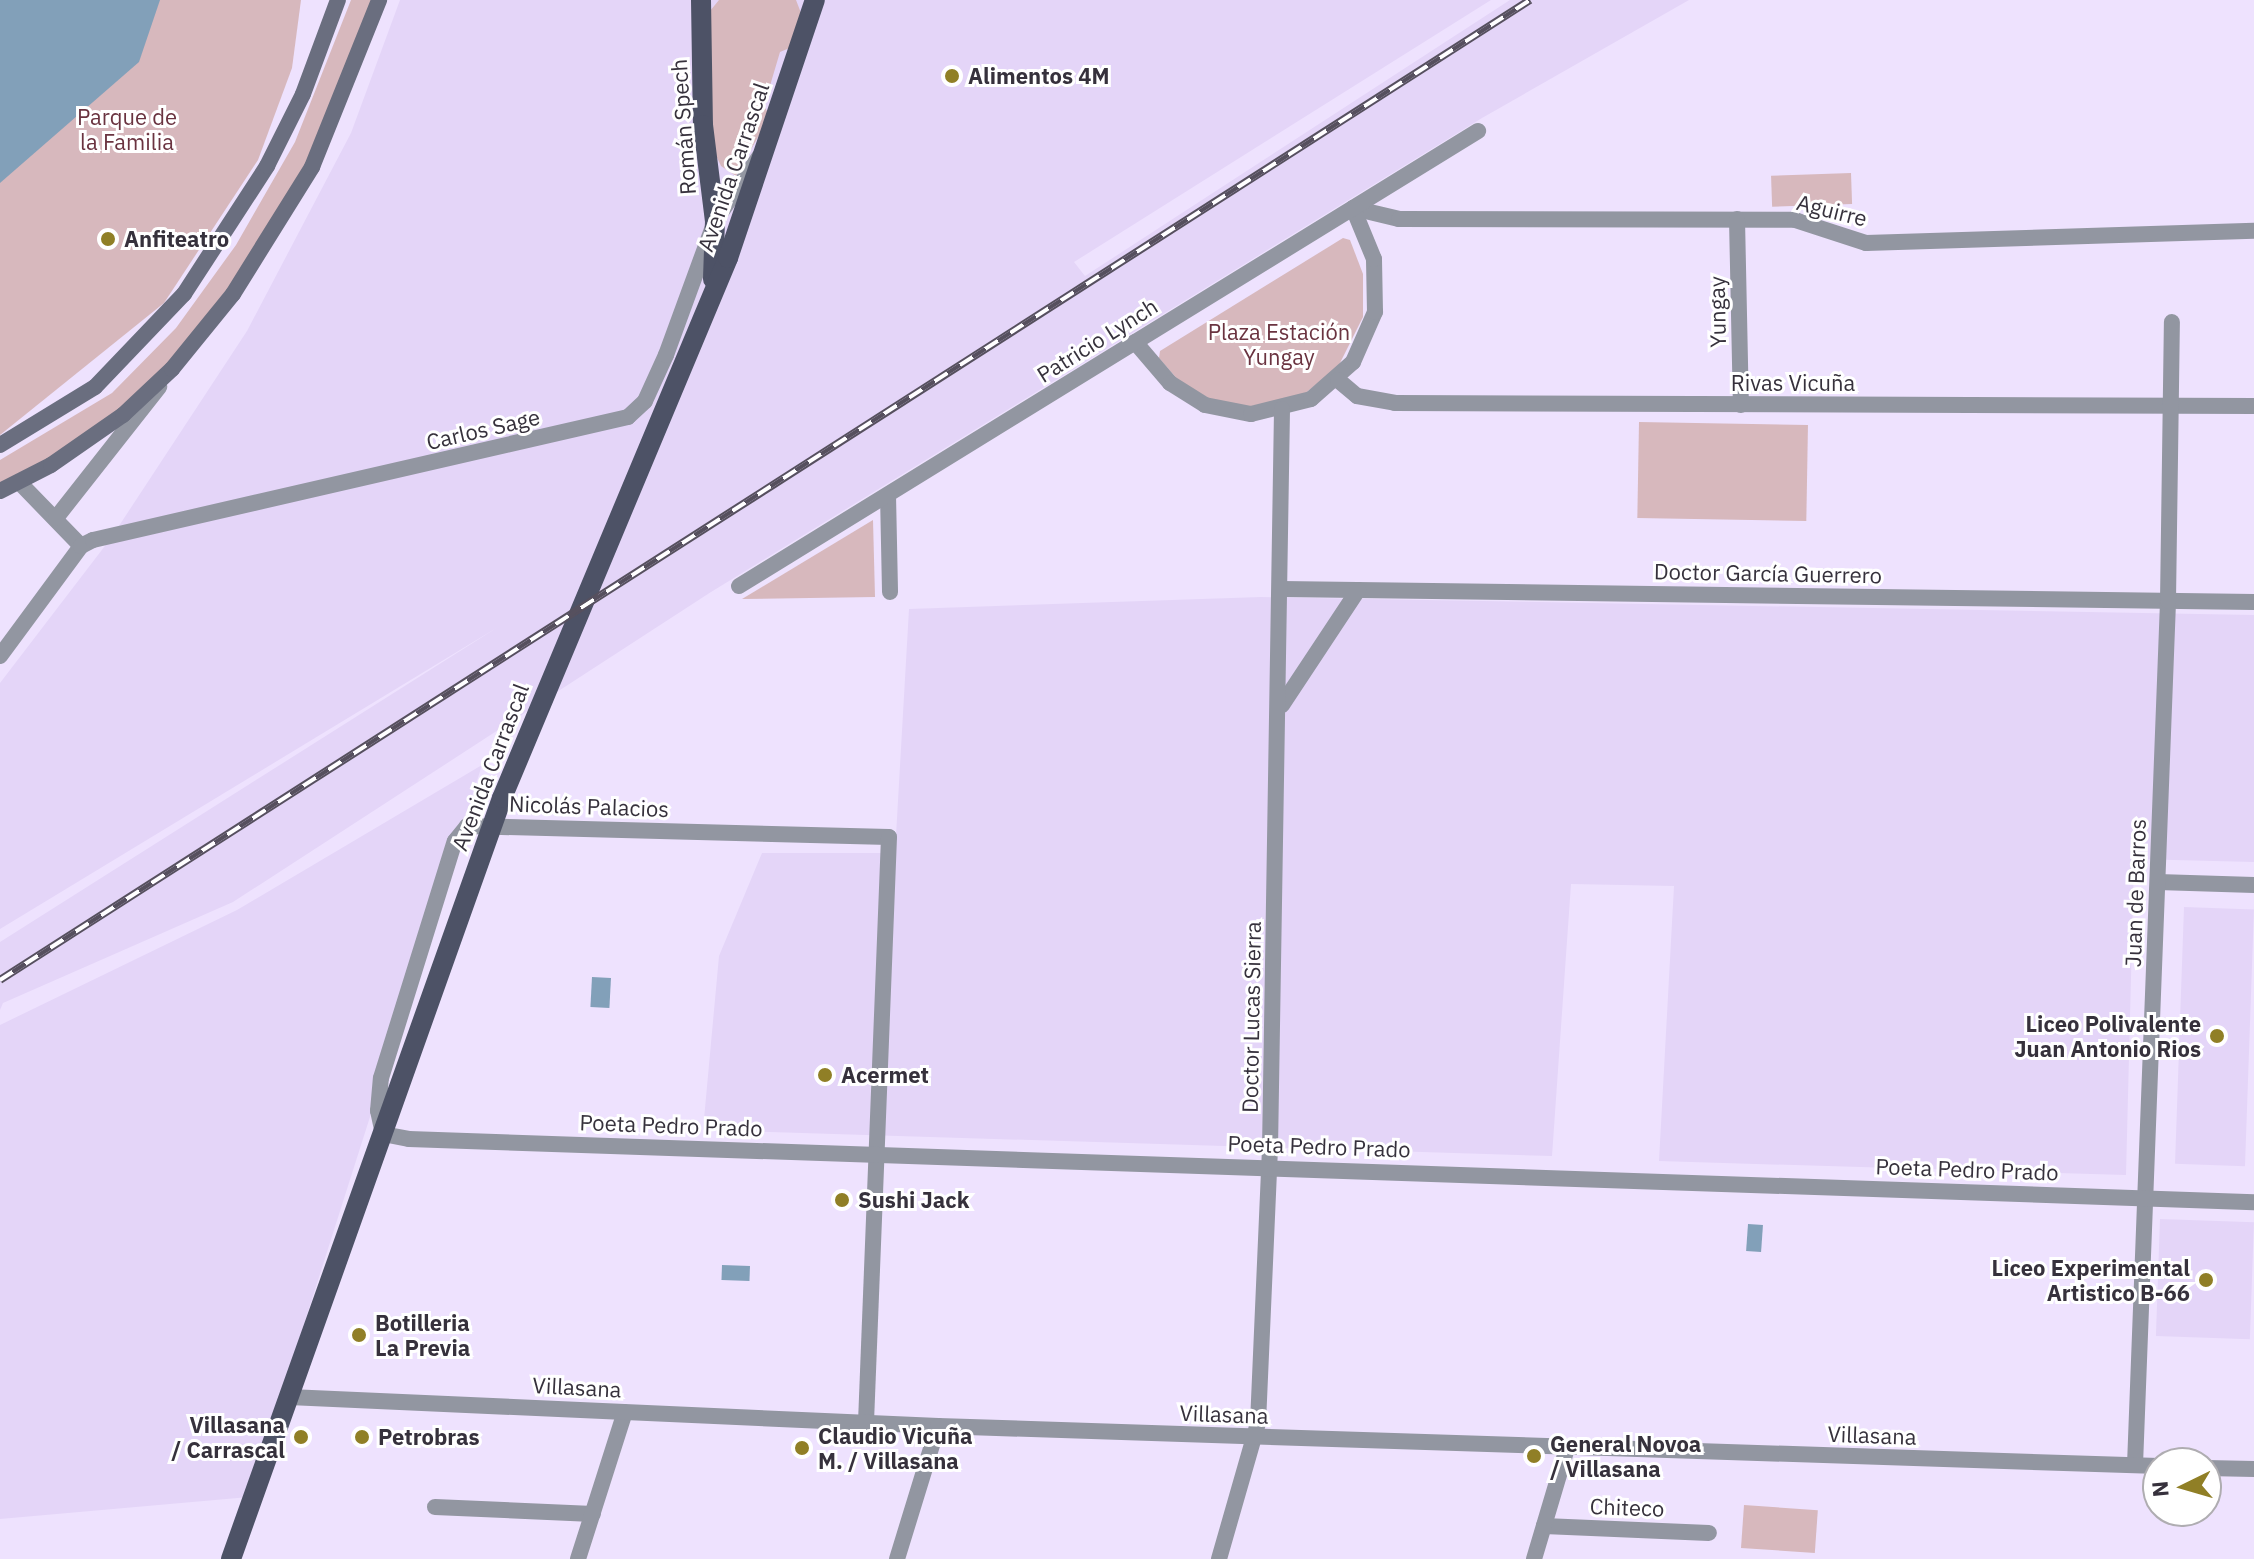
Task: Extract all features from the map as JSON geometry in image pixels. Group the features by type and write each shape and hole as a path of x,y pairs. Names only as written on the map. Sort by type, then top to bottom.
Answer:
{"main road":[{"path":"0,445 95,387 184,294 274,153 338,0"},
{"path":"0,491 104,430 172,369 233,294 293,201 348,88 379,0"},
{"name":"Román Spech","path":"701,0 708,175 715,221 710,298"},
{"name":"Avenida Carrascal","path":"231,1559 531,723 710,298 736,206 769,144 815,0"},
{"path":"708,175 736,206"}],"street":[{"name":"Patricio Lynch","path":"739,586 1478,131"},
{"name":"Carlos Sage","path":"81,546 103,537 628,417 645,401 666,355 715,221 736,206"},
{"path":"1135,342 1170,383 1205,405 1251,414 1282,409 1311,399 1338,380 1366,338 1377,299 1374,259 1353,208"},
{"name":"Aguirre","path":"1353,208 1399,219 1795,220 1866,243 2254,231"},
{"name":"Yungay","path":"1737,219 1741,405"},
{"name":"Juan de Barros","path":"2135,1465 2168,601 2172,322"},
{"path":"56,518 172,369"},
{"name":"Rivas Vicuña","path":"1338,380 1357,396 1379,402 2254,406"},
{"name":"Doctor Lucas Sierra","path":"1219,1559 1257,1438 1269,1166 1280,710 1282,409"},
{"path":"0,656 81,546 19,482"},
{"path":"888,495 890,592"},
{"name":"Doctor García Guerrero","path":"1282,589 2254,602"},
{"path":"1280,710 1358,590"},
{"name":"Nicolás Palacios","path":"383,1134 378,1111 381,1078 455,841 467,826 889,837 875,1154"},
{"path":"2158,882 2254,885"},
{"name":"Poeta Pedro Prado","path":"383,1134 409,1139 2254,1202"},
{"path":"866,1423 875,1154"},
{"name":"Villasana","path":"289,1397 1257,1438 2142,1465"},
{"path":"578,1559 625,1412"},
{"path":"897,1559 938,1426"},
{"path":"1534,1559 1567,1448"},
{"path":"2222,1468 2254,1469"},
{"path":"435,1507 593,1514"},
{"name":"Chiteco","path":"1544,1526 1709,1533"}],"shaded area":[{"path":"400,0 1491,0 1074,262 1085,276 1510,0 1689,0 1482,118 711,592 233,902 3,1003 0,1010 0,942 498,627 0,929 0,683 111,538 247,331 351,133"},
{"path":"1261,597 2254,615 2254,862 2134,859 2126,1175 1659,1161 1674,886 1571,884 1552,1156 703,1130 719,956 762,853 895,853 909,609"},
{"path":"482,765 249,1497 0,1519 0,1025 237,910"},
{"name":"Liceo Polivalente Juan Antonio Rios","path":"2184,907 2254,909 2245,1166 2175,1164"},
{"name":"Liceo Experimental Artistico B-66","path":"2160,1219 2254,1222 2250,1339 2156,1336"}],"green space":[{"name":"Parque de la Familia","path":"0,0 301,0 292,68 258,160 164,303 0,435"},
{"path":"351,0 375,0 321,144 267,236 166,370 84,439 0,485 0,460 112,393 176,328 236,245 295,142"},
{"path":"719,0 796,0 801,13 792,47 780,52 764,106 770,116 736,176 721,166 712,147 710,11"},
{"path":"1851,173 1852,204 1772,207 1771,176"},
{"name":"Plaza Estación Yungay","path":"1343,238 1350,240 1363,274 1363,317 1338,367 1303,395 1248,407 1210,399 1179,381 1159,358 1160,351"},
{"path":"1639,422 1808,425 1806,521 1637,518"},
{"path":"873,520 875,597 742,599"},
{"path":"1744,1505 1818,1510 1815,1553 1741,1548"}],"water":[{"path":"0,0 160,0 139,62 0,183"},
{"path":"592,977 611,978 609,1008 590,1007"},
{"path":"1748,1224 1763,1225 1761,1252 1746,1251"},
{"path":"722,1265 750,1266 749,1281 721,1280"}],"railway":[{"path":"0,980 1530,0"}],"place":[{"name":"Alimentos 4M","path":"952,76"},
{"name":"Anfiteatro","path":"108,239"},
{"name":"Liceo Polivalente Juan Antonio Rios","path":"2217,1036"},
{"name":"Acermet","path":"825,1075"},
{"name":"Sushi Jack","path":"842,1200"},
{"name":"Liceo Experimental Artistico B-66","path":"2206,1280"},
{"name":"Botilleria La Previa","path":"359,1335"},
{"name":"Villasana / Carrascal","path":"301,1437"},
{"name":"Petrobras","path":"362,1437"},
{"name":"Claudio Vicuña M. / Villasana","path":"802,1448"},
{"name":"General Novoa / Villasana","path":"1534,1456"}]}
